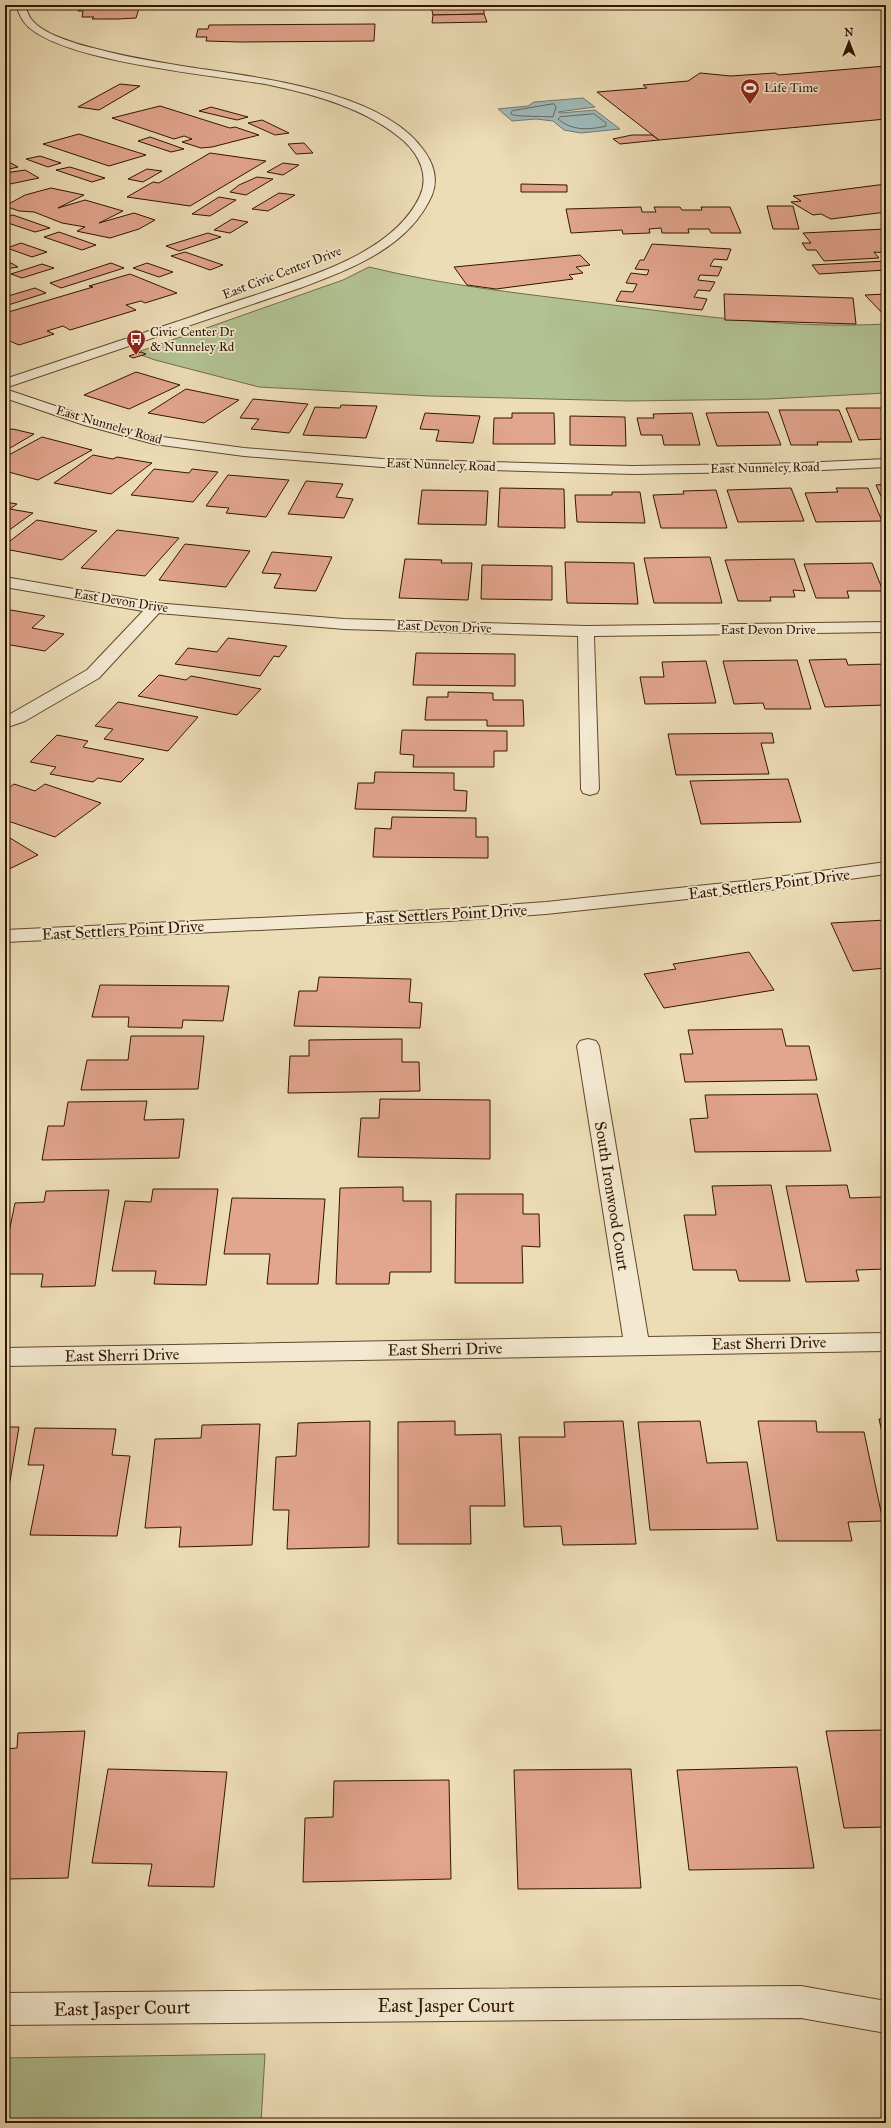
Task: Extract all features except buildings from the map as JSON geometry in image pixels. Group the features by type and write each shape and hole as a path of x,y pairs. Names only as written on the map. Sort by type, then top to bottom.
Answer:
{"street":[{"name":"East Civic Center Drive","path":"5,384 299,284 341,267 374,250 415,218 426,195 430,181 428,167 420,150 388,124 348,105 308,92 268,82 136,61 74,46 35,28 23,16 20,5"},
{"name":"East Nunneley Road","path":"5,393 89,422 154,440 259,453 382,463 633,470 801,467 886,463"},
{"name":"East Devon Drive","path":"5,582 155,608 344,624 586,630 845,630 886,627"},
{"path":"5,722 19,717 93,674 155,608"},
{"path":"586,630 590,790"},
{"name":"East Settlers Point Drive","path":"5,936 448,915 546,908 755,886 886,868"},
{"name":"South Ironwood Court","path":"588,1046 637,1345"},
{"name":"East Sherri Drive","path":"5,1357 637,1345 886,1342"},
{"name":"East Jasper Court","path":"5,2009 801,2002 886,2017"}],"green space":[{"path":"369,267 398,274 487,289 710,317 816,325 886,324 886,393 769,399 629,401 429,396 259,387 155,360 135,353 343,280"},
{"path":"265,2054 261,2123 5,2123 5,2058"}],"water":[{"path":"583,98 595,107 558,112 595,110 620,129 581,133 564,130 553,121 536,119 512,121 498,109 528,106 534,102"}],"place":[{"name":"Life Time","path":"750,105"},
{"name":"Civic Center Dr & Nunneley Rd","path":"136,356"}]}
